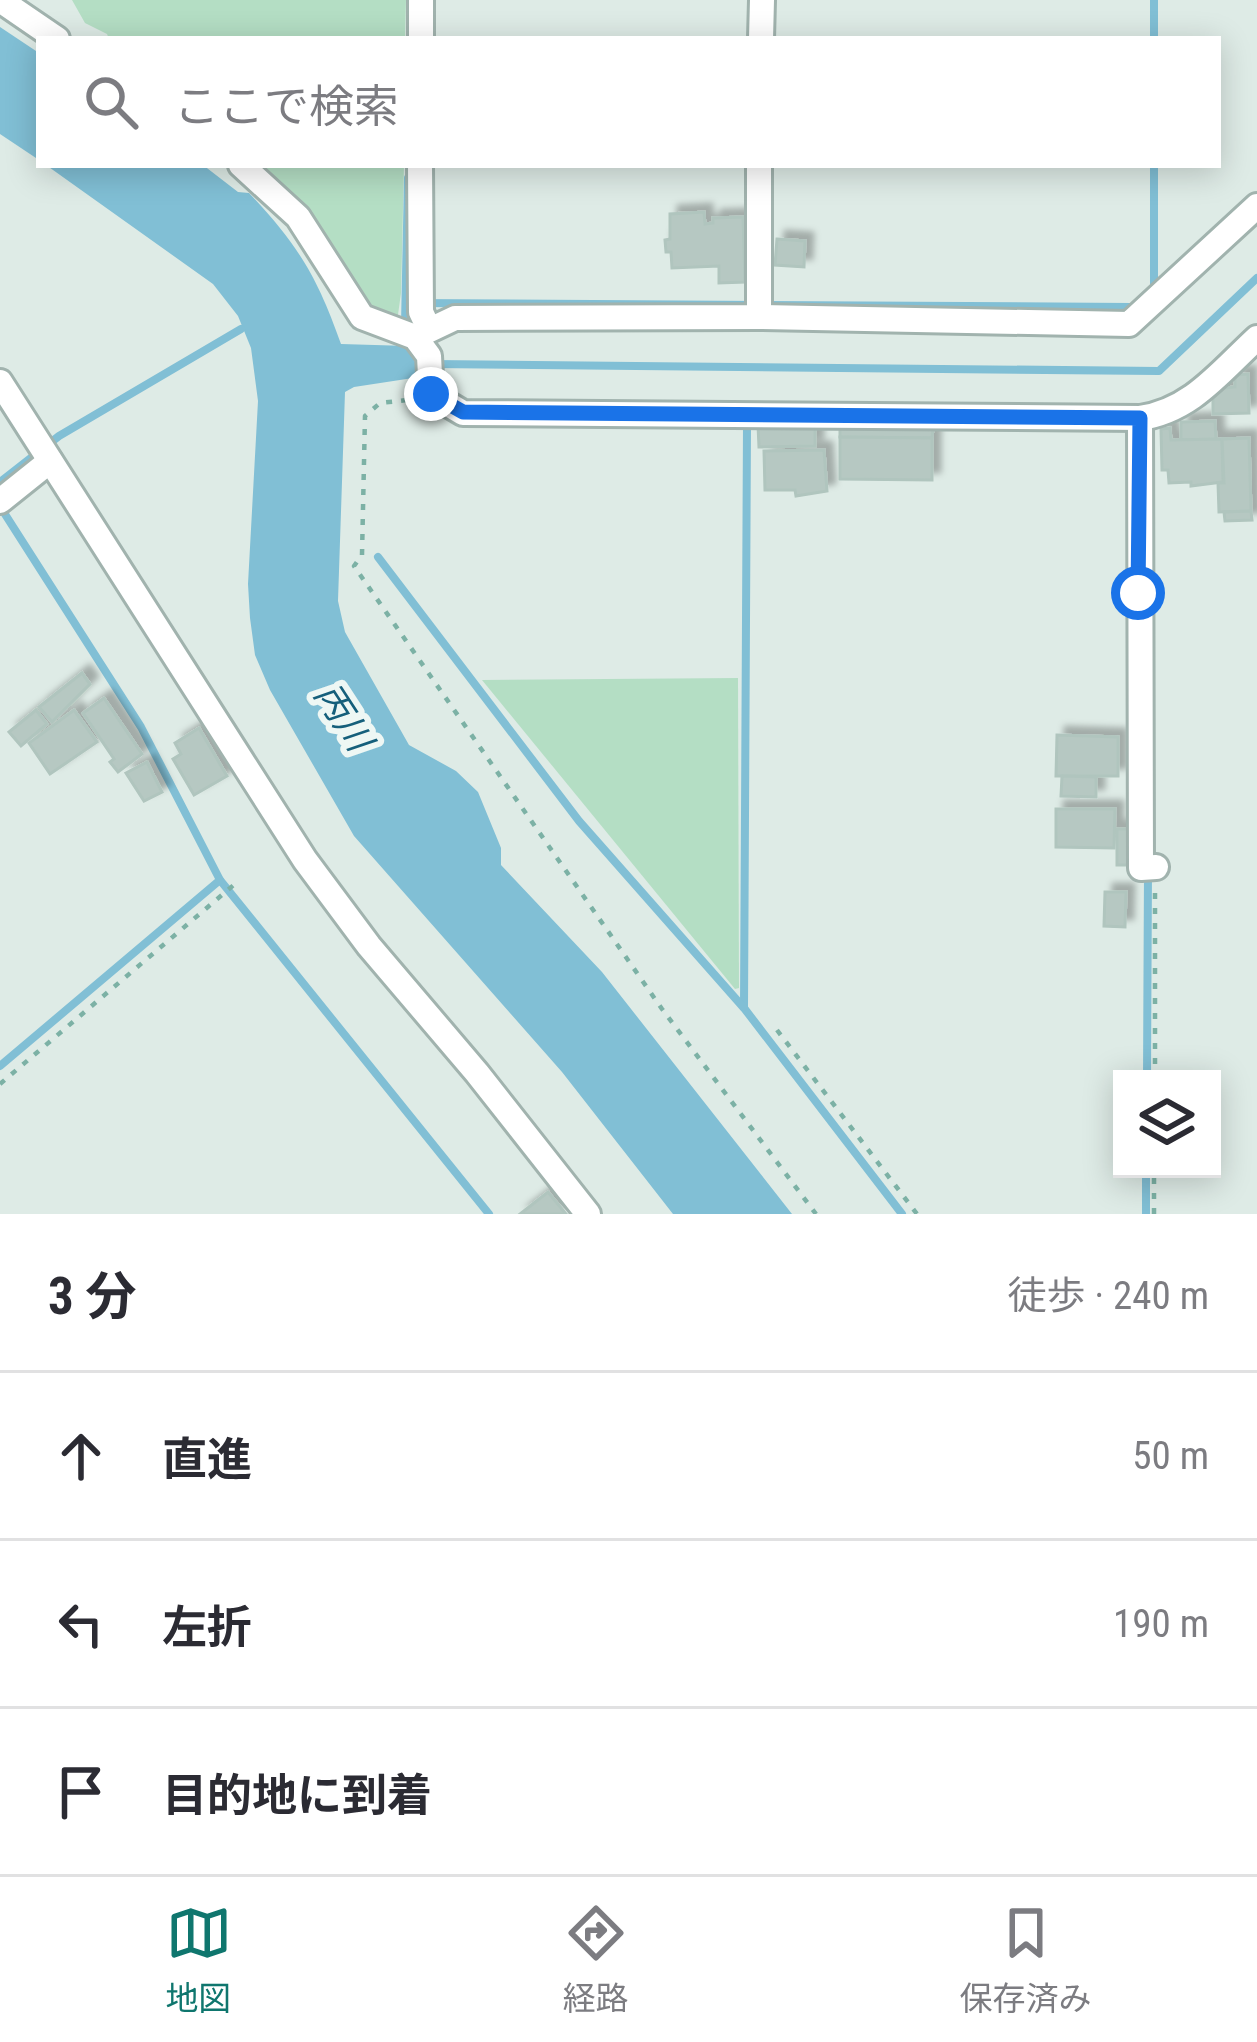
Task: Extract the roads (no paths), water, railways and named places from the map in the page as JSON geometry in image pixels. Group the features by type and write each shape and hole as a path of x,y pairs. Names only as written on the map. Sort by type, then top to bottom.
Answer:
{"street":[{"path":"0,0 53,36"},
{"path":"421,0 421,36"},
{"path":"761,36 762,0"},
{"path":"244,168 298,217 355,310 370,323 421,340"},
{"path":"421,168 421,340 463,412 1140,418 1184,405 1257,338"},
{"path":"759,308 760,168"},
{"path":"421,340 455,318 759,308 1129,324 1257,206"},
{"path":"0,382 305,860 369,946 588,1214"},
{"path":"1140,418 1141,868 1150,868"},
{"path":"0,501 44,453"}],"water":[{"path":"0,27 36,51 36,158 0,134"},
{"name":"丙川","path":"50,168 207,168 238,192 249,193 281,229 314,280 341,344 408,346 418,359 413,378 345,392 338,601 345,632 409,745 456,771 478,792 501,848 501,865 602,972 792,1214 673,1214 562,1072 354,836 270,690 255,655 248,584 258,401 251,348 238,316 213,284"}],"waterway":[{"path":"1154,0 1154,36"},
{"path":"1154,168 1154,289"},
{"path":"405,325 408,178"},
{"path":"431,364 1159,371 1257,278"},
{"path":"407,303 1132,307"},
{"path":"0,482 59,436 241,329"},
{"path":"747,427 744,1008 902,1214"},
{"path":"1,508 141,727 220,880 489,1214"},
{"path":"378,557 579,821 743,1007"},
{"path":"1147,1070 1148,869"},
{"path":"0,1066 220,880"},
{"path":"1146,1178 1146,1214"}]}
